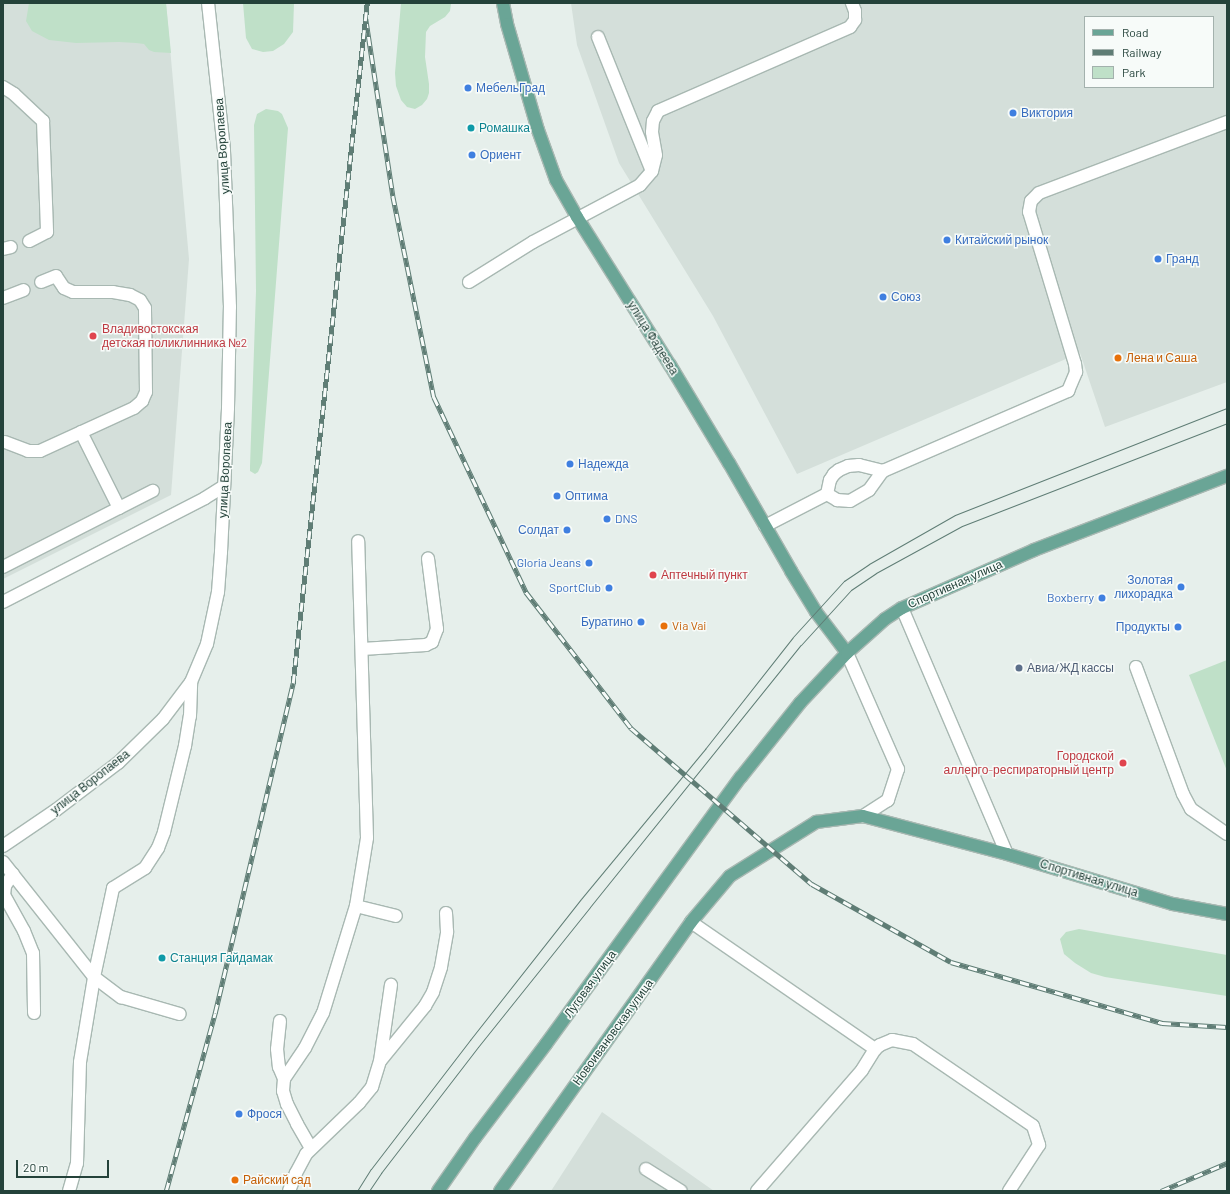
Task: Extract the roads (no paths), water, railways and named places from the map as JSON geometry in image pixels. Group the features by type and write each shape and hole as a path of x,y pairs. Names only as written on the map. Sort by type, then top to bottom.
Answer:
{"main road":[{"name":"улица Воропаева","path":"3,846 56,810 118,763 163,719 191,682 207,644 218,592 228,408 230,277 224,150 208,3"},
{"name":"улица Фадеева","path":"503,3 507,24 538,130 556,180 577,217 670,365 816,612 847,653"},
{"path":"469,282 577,217 640,185 652,171 656,155 652,132 653,122 658,111 850,26 855,20 855,11 852,3"},
{"path":"598,37 652,171"},
{"path":"3,87 14,94 43,121 47,232 29,241"},
{"path":"827,494 838,500 850,501 869,490 883,471 1068,391 1076,372 1075,364 1029,212 1031,201 1039,193 1227,122"},
{"path":"5,442 28,451 40,451 134,408 142,400 146,392 145,308 140,300 130,295 112,292 83,292 68,290 60,283 56,276 41,282"},
{"path":"3,298 24,290"},
{"path":"81,432 119,508"},
{"path":"827,494 830,480 834,474 848,466 859,465 883,471"},
{"name":"Спортивная улица","path":"741,777 800,703 847,653 885,619 902,608 1034,550 1227,476"},
{"path":"3,602 205,498 224,486"},
{"path":"3,566 153,491"},
{"path":"765,526 827,494"},
{"path":"284,1079 305,1048 323,1013 356,906 367,838 358,541"},
{"path":"362,649 426,645 432,642 437,629 428,559"},
{"path":"902,608 1007,854"},
{"path":"847,653 898,769 888,800 863,816"},
{"path":"1136,667 1191,809 1227,834"},
{"path":"69,1191 76,1163 80,1062 94,977 113,888 120,882 144,868 158,848 164,832 186,746 190,716 191,682"},
{"name":"Луговая улица","path":"438,1191 475,1138 546,1044 741,777"},
{"name":"Спортивная улица","path":"730,876 816,822 863,816 1007,854 1173,904 1227,914"},
{"path":"3,862 94,977 121,997 180,1014"},
{"path":"13,874 5,886 4,896 24,931 33,952 34,1013"},
{"name":"Новоивановская улица","path":"500,1191 691,922 730,876"},
{"path":"356,906 396,916"},
{"path":"380,1061 425,1006 433,992 441,967 447,932 446,913"},
{"path":"691,922 875,1049"},
{"path":"289,1191 296,1173 311,1148 359,1103 372,1087 380,1061 391,985"},
{"path":"280,1021 277,1049 284,1079 283,1091 287,1104 311,1148"},
{"path":"757,1191 862,1070 875,1049 892,1040 913,1044 1033,1126 1039,1145 1009,1191"},
{"path":"646,1169 681,1191"}],"tram line":[{"path":"357,1191 371,1169 581,899 705,749 793,637 844,581 869,564 955,515 1227,408"},
{"path":"369,1191 381,1173 478,1047 590,907 801,645 851,590 876,573 962,526 1227,423"}],"railway":[{"path":"166,1191 215,1013 293,683 367,3"},
{"path":"366,19 393,196 434,397 526,592 631,728 812,884 951,962 1162,1023 1227,1027"},
{"path":"1161,1191 1227,1163"}],"place":[{"name":"МебельГрад","path":"468,88"},
{"name":"Виктория","path":"1013,113"},
{"name":"Ромашка","path":"471,128"},
{"name":"Ориент","path":"472,155"},
{"name":"Китайский рынок","path":"947,240"},
{"name":"Гранд","path":"1158,259"},
{"name":"Союз","path":"883,297"},
{"name":"Владивостокская детская поликлинника №2","path":"93,336"},
{"name":"Лена и Саша","path":"1118,358"},
{"name":"Надежда","path":"570,464"},
{"name":"Оптима","path":"557,496"},
{"name":"DNS","path":"607,519"},
{"name":"Солдат","path":"567,530"},
{"name":"Gloria Jeans","path":"589,563"},
{"name":"Аптечный пункт","path":"653,575"},
{"name":"Золотая лихорадка","path":"1181,587"},
{"name":"SportClub","path":"609,588"},
{"name":"Boxberry","path":"1102,598"},
{"name":"Буратино","path":"641,622"},
{"name":"Via Vai","path":"664,626"},
{"name":"Продукты","path":"1178,627"},
{"name":"Авиа/ЖД кассы","path":"1019,668"},
{"name":"Городской аллерго-респираторный центр","path":"1123,763"},
{"name":"Станция Гайдамак","path":"162,958"},
{"name":"Фрося","path":"239,1114"},
{"name":"Райский сад","path":"235,1180"}]}
